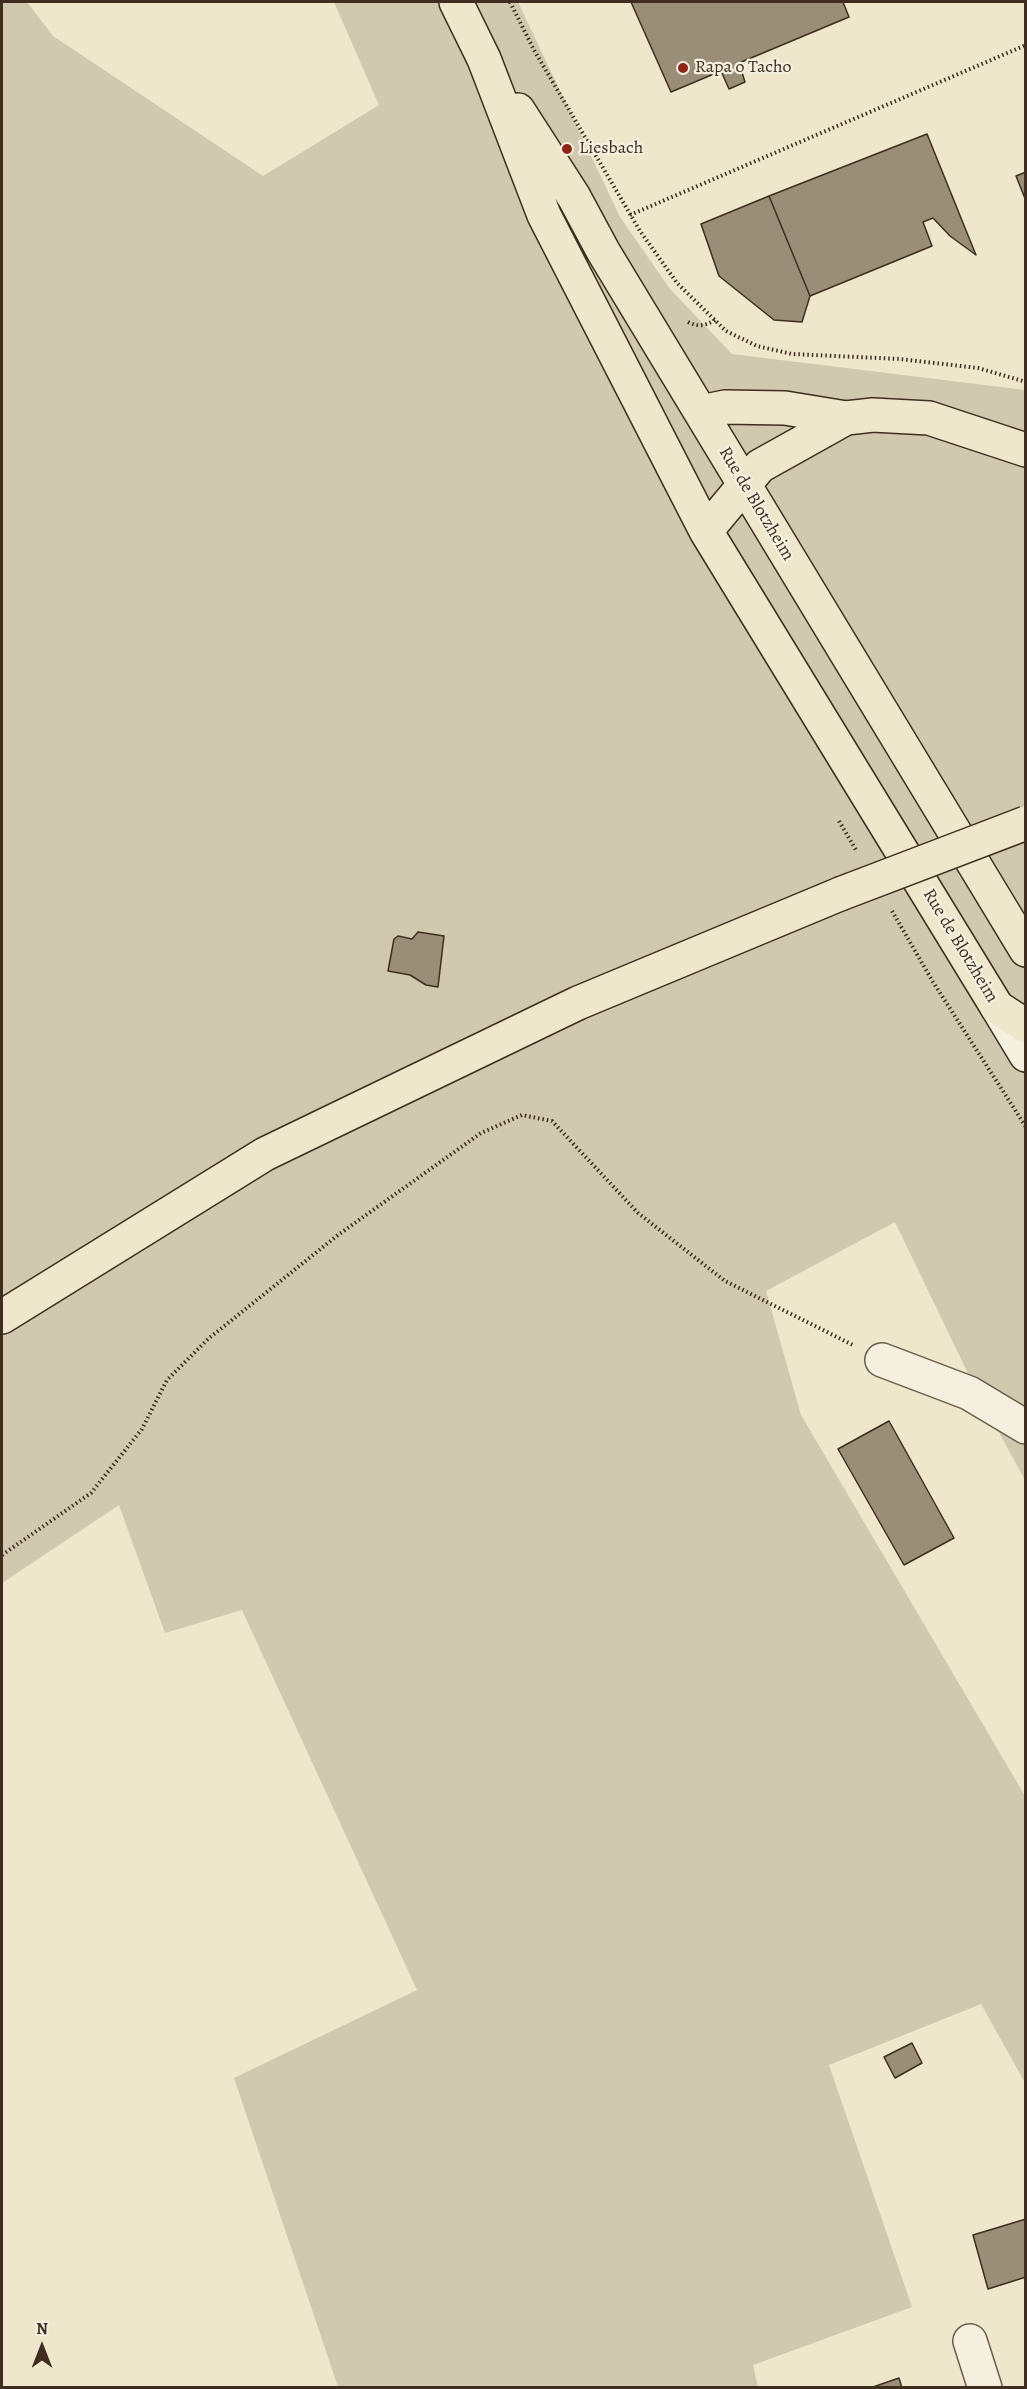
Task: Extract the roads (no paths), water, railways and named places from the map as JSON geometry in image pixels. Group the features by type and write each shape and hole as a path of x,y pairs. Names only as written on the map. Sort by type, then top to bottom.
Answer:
{"main road":[{"path":"456,2 484,59"},
{"name":"Rue de Blotzheim","path":"484,59 574,197 603,251 1026,950"},
{"name":"Rue de Blotzheim","path":"484,59 544,215 706,531 997,1007"},
{"path":"701,412 725,407 785,408 846,417 873,415 928,417 1026,450"},
{"path":"706,531 760,466 846,417"},
{"path":"2,1317 265,1154 578,1003 840,894 1026,823"},
{"path":"997,1007 1026,1026"}],"street":[{"name":"Rue de Blotzheim","path":"997,1007 1026,1055"},
{"path":"882,1360 969,1393 1026,1427"},
{"path":"970,2341 984,2388"}],"place":[{"name":"Rapa o Tacho","path":"683,68"},
{"name":"Liesbach","path":"567,149"}]}
